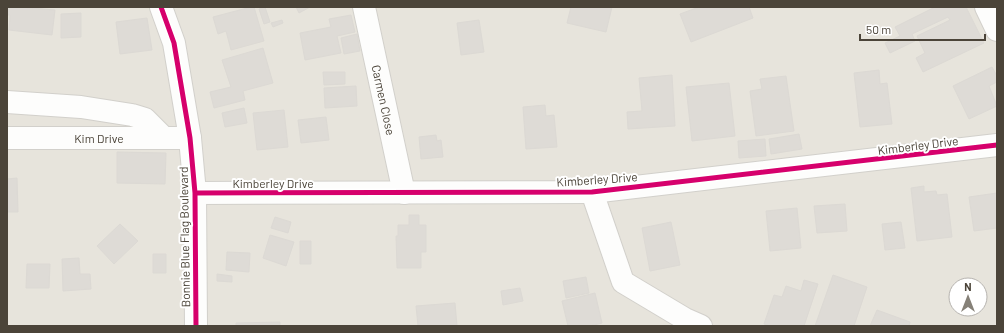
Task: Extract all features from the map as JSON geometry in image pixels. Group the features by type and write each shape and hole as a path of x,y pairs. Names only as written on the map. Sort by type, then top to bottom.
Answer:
{"street":[{"name":"Bonnie Blue Flag Boulevard","path":"161,7 174,43 190,138 195,193 196,326"},
{"name":"Carmen Close","path":"364,7 404,193"},
{"path":"986,7 997,30"},
{"path":"7,102 81,107 132,114 145,119 154,126 164,138"},
{"name":"Kim Drive","path":"7,138 190,138"},
{"name":"Kimberley Drive","path":"195,193 592,192 997,146"},
{"path":"592,192 622,282 685,319 701,326"}],"shaded area":[{"path":"7,7 997,7 997,326 7,326"}],"building":[{"path":"7,7 55,10 52,35 9,30 10,15 7,15"},
{"path":"254,7 264,41 231,50 226,31 218,34 213,17"},
{"path":"265,7 270,22 264,24 259,9"},
{"path":"296,7 310,7 299,13"},
{"path":"571,7 612,7 606,32 567,23"},
{"path":"699,7 749,7 753,18 691,42 680,14"},
{"path":"935,7 966,7 984,43 923,72 916,58 925,53 917,36 950,20 948,17 912,34 915,41 890,53 885,43 900,36 895,27"},
{"path":"81,13 81,37 61,38 61,14"},
{"path":"351,15 355,32 337,36 341,53 305,60 300,33 331,27 329,19"},
{"path":"147,18 152,50 120,54 116,22"},
{"path":"282,20 283,23 273,27 271,23"},
{"path":"479,20 484,52 461,55 457,23"},
{"path":"357,34 360,51 344,54 341,38"},
{"path":"263,48 273,83 243,91 245,100 214,108 210,92 231,87 222,60"},
{"path":"992,67 997,76 997,82 989,86 997,106 969,119 953,86"},
{"path":"879,70 880,84 887,83 892,124 860,127 854,73"},
{"path":"323,72 345,72 345,84 324,85"},
{"path":"672,75 675,126 628,129 627,112 642,111 639,78"},
{"path":"786,76 794,131 756,136 750,91 762,89 760,79"},
{"path":"729,83 735,136 692,141 686,87"},
{"path":"356,86 357,106 325,108 324,88"},
{"path":"545,105 546,116 554,115 557,147 526,149 523,107"},
{"path":"244,108 247,123 225,127 222,113"},
{"path":"284,110 288,147 257,150 253,113"},
{"path":"326,117 329,140 301,143 298,120"},
{"path":"799,134 802,149 771,154 769,139"},
{"path":"436,135 437,141 441,140 443,157 421,159 419,137"},
{"path":"765,139 766,156 739,158 738,141"},
{"path":"117,152 166,153 165,184 117,183"},
{"path":"17,178 18,212 7,212 7,179"},
{"path":"924,186 924,192 936,191 937,195 947,194 952,237 917,241 911,188"},
{"path":"997,193 997,228 974,231 969,197"},
{"path":"845,204 847,231 817,233 814,206"},
{"path":"797,208 801,248 770,251 766,211"},
{"path":"409,215 419,215 419,225 426,225 426,252 421,252 421,268 397,268 396,236 398,236 398,225 409,225"},
{"path":"275,217 291,222 288,233 271,228"},
{"path":"671,222 680,265 650,271 642,228"},
{"path":"901,222 905,248 885,250 882,224"},
{"path":"120,224 138,241 114,264 97,246"},
{"path":"270,235 294,242 286,266 263,258"},
{"path":"300,241 311,241 311,264 300,264"},
{"path":"227,252 250,253 249,272 226,270"},
{"path":"153,254 166,254 166,273 153,273"},
{"path":"79,258 80,274 90,274 91,289 63,291 62,259"},
{"path":"27,264 50,264 49,288 26,288"},
{"path":"217,274 232,276 232,282 217,281"},
{"path":"833,275 867,287 854,326 815,326"},
{"path":"586,277 589,293 566,298 563,281"},
{"path":"804,280 818,284 804,326 770,326 764,324 774,295 782,297 786,286 801,291"},
{"path":"520,288 523,301 503,305 501,291"},
{"path":"595,293 602,323 590,326 568,326 562,301"},
{"path":"455,303 457,326 418,326 416,306"},
{"path":"877,310 910,322 909,326 870,326"},
{"path":"280,322 280,326 236,326 236,323"}],"cycle path":[{"path":"161,7 174,43 190,138 195,193 196,326"},
{"path":"195,193 592,192 997,145"}]}
